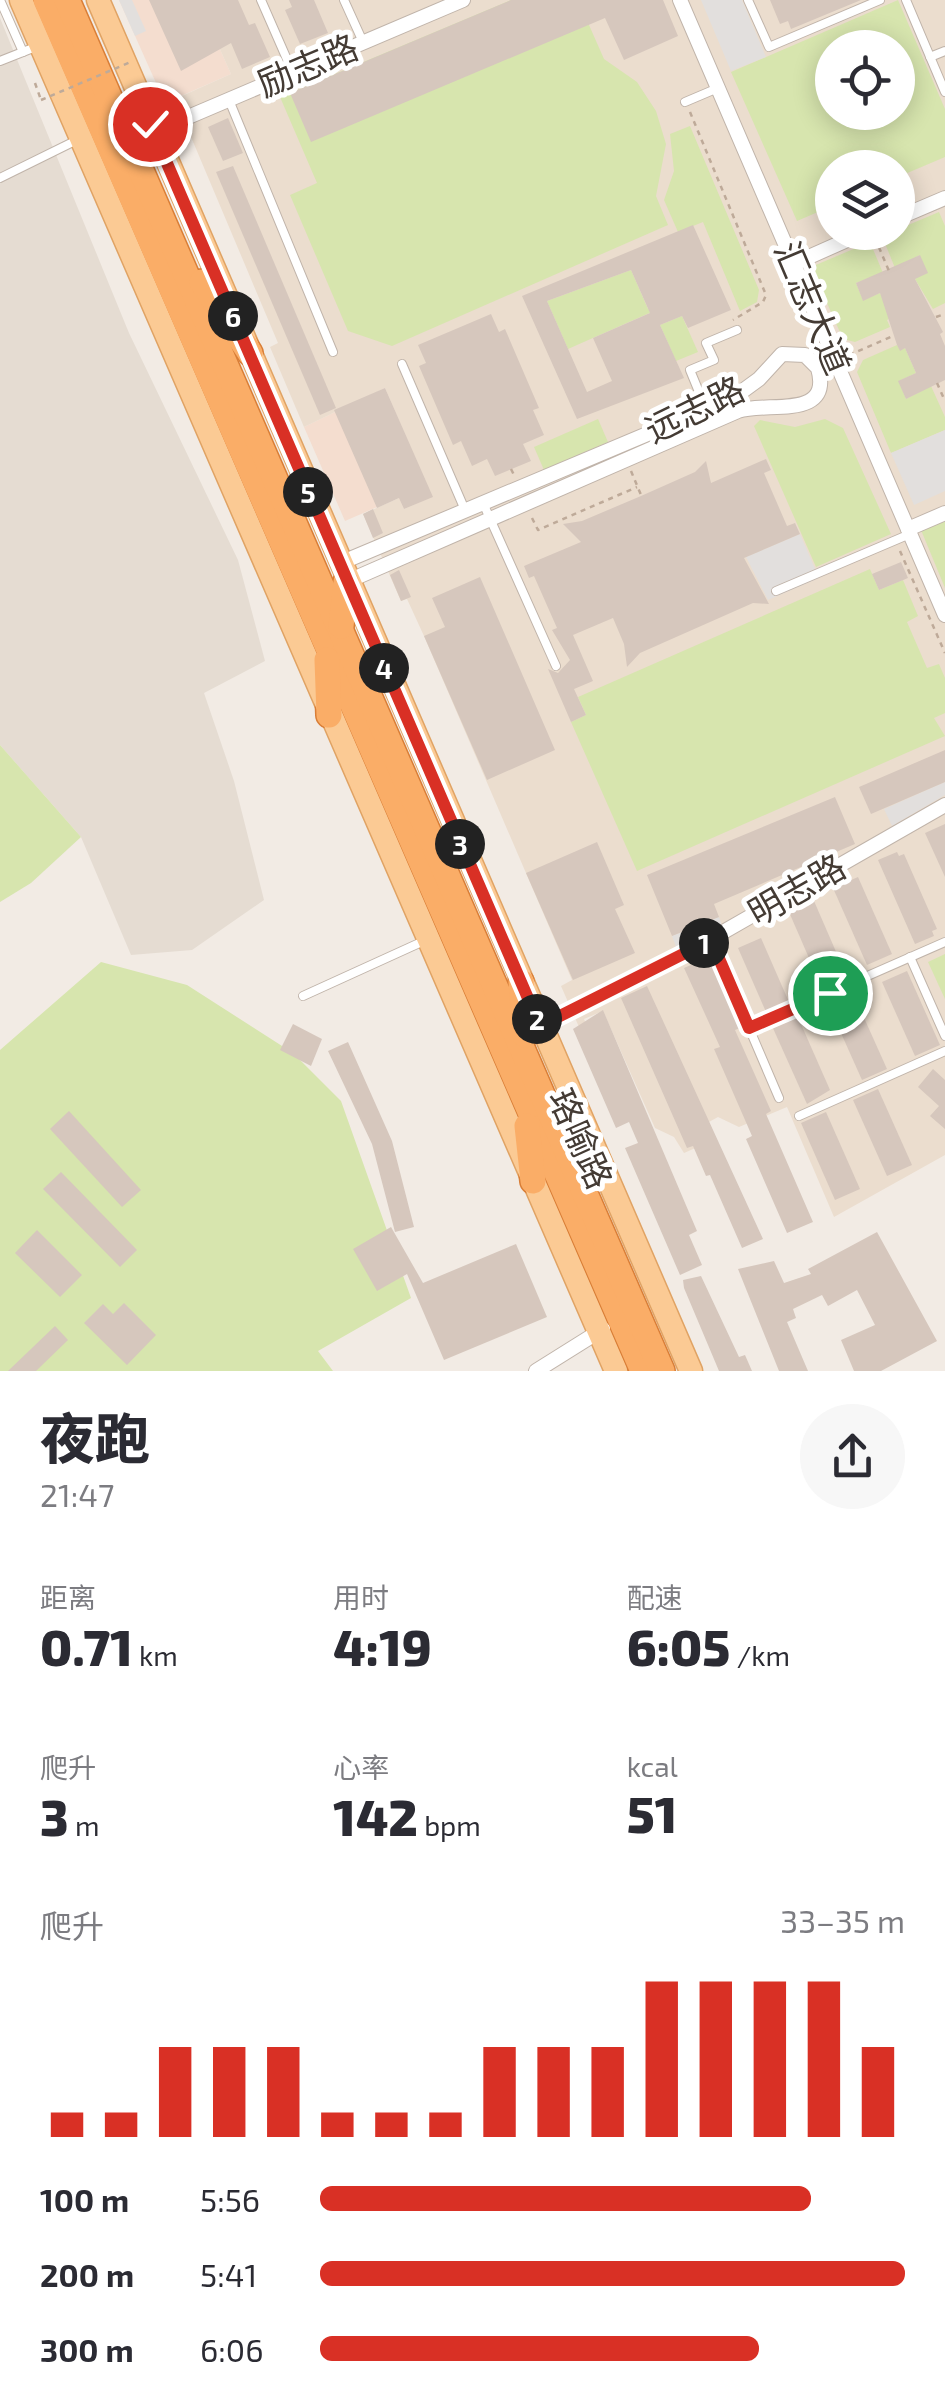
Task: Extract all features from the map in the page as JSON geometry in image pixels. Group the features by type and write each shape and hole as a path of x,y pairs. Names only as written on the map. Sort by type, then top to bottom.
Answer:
{"highway":[{"name":"珞喻路","path":"46,0 90,133 333,636 526,1054 629,1315 643,1371"},
{"name":"珞喻路","path":"67,0 167,231 525,1101 629,1315 662,1371"},
{"path":"167,231 250,353"},
{"path":"329,715 333,636 342,573"},
{"path":"521,982 526,1054"},
{"path":"525,1101 533,1181"}],"main road":[{"path":"22,0 32,49 90,133 329,715 533,1181 629,1315 691,1371"},
{"path":"98,0 540,1026 629,1315 616,1371"}],"street":[{"name":"励志路","path":"153,132 363,43 425,7 463,0"},
{"name":"汇志大道","path":"680,0 855,406 904,534 945,616"},
{"path":"915,211 945,198"},
{"path":"793,264 826,250"},
{"path":"816,316 816,336 800,353 818,368 818,393 840,392 855,406"},
{"name":"远志路","path":"342,573 465,510 706,409 750,386 777,356 800,353"},
{"name":"远志路","path":"342,573 491,519 748,408 768,404 796,408 818,393"},
{"path":"904,534 945,513"},
{"name":"明志路","path":"540,1026 711,940 945,805"},
{"path":"536,1371 629,1315"}],"lane":[{"path":"0,0 32,49 0,61"},
{"path":"262,0 293,72"},
{"path":"344,0 363,43"},
{"path":"748,0 768,47 880,0"},
{"path":"906,0 945,92"},
{"path":"930,58 945,51"},
{"path":"685,102 718,88"},
{"path":"229,100 333,352"},
{"path":"0,178 90,133"},
{"path":"706,409 690,370 714,360 706,342 737,330"},
{"path":"402,364 465,510"},
{"path":"483,502 556,666"},
{"path":"776,592 904,534"},
{"path":"303,996 428,939"},
{"path":"711,940 779,1098"},
{"path":"749,1028 945,942"},
{"path":"910,958 945,1036"},
{"path":"799,1116 945,1051"}],"path":[{"path":"34,84 41,100 133,61"},
{"path":"685,102 766,294 763,302 732,320 737,330"},
{"path":"878,250 889,271"},
{"path":"936,317 945,314"},
{"path":"836,361 894,336"},
{"path":"937,383 945,400"},
{"path":"626,460 641,496"},
{"path":"511,469 515,479"},
{"path":"532,518 538,530 638,487"},
{"path":"904,534 945,654"}],"shaded area":[{"path":"119,0 198,0 231,74 165,103"},
{"path":"119,0 132,0 146,31 135,36"},
{"path":"198,0 945,0 945,1155 834,1217 787,1107 739,1127 718,1117 709,1122 716,1139 684,1153 674,1137 655,1128 603,1011 584,1019 586,1024 579,1027 561,986 572,980 424,636 407,599 401,601 363,514 399,498 404,509 432,497 385,388 304,427 270,347 278,343 175,99 231,74"},
{"path":"701,0 742,0 766,57 731,71"},
{"path":"0,18 129,333 238,560 265,661 204,693 234,781 264,900 192,950 131,955 81,837 0,745"},
{"path":"385,388 433,497 404,509 398,498 345,521 304,427"},
{"path":"945,430 945,491 914,505 891,453"},
{"path":"800,534 819,578 768,600 746,557"},
{"path":"945,782 945,795 892,826 884,809"},
{"path":"719,917 722,925 676,947 672,936"}],"green space":[{"path":"511,0 578,0 604,59 637,82 656,111 666,144 656,196 668,225 392,346 348,331 290,195 317,183 280,97"},
{"path":"898,0 911,30 828,30"},
{"path":"815,36 815,130 915,130 915,39 945,109 945,157 915,170 915,150 815,150 815,213 797,221 731,72"},
{"path":"690,126 759,290 757,302 740,311 703,222 678,232 664,200 674,171 670,134"},
{"path":"939,212 945,226 945,303 933,309 915,279 920,255 895,268 888,250 915,250 915,222"},
{"path":"851,250 873,250 883,273 856,283 863,300 880,293 891,318 887,320 890,327 855,342 843,339 811,267"},
{"path":"631,270 648,309 654,311 568,349 547,301"},
{"path":"682,316 698,352 676,361 660,325"},
{"path":"897,345 900,350 905,348 916,373 899,381 906,399 931,386 945,417 945,430 891,453 857,372 863,360"},
{"path":"598,419 608,442 544,470 534,447"},
{"path":"825,419 843,428 891,534 816,567 754,426 760,420 795,427"},
{"path":"945,520 945,588 921,530"},
{"path":"870,569 879,590 903,580 918,616 907,622 927,668 939,664 945,678 945,713 934,718 945,736 637,871 571,722 586,715 578,697"},
{"path":"0,745 81,837 31,883 0,902"},
{"path":"945,954 945,999 928,962"},
{"path":"101,962 187,985 293,1053 341,1101 411,1298 318,1351 333,1371 0,1371 0,1050"}],"building":[{"path":"149,0 238,0 249,25 255,23 270,57 242,69 231,43 181,71"},
{"path":"289,0 314,0 328,33 300,44 285,10 292,7"},
{"path":"511,0 663,0 678,36 624,60 605,18 311,142 290,93"},
{"path":"770,0 861,0 791,29 788,21 780,24"},
{"path":"228,118 243,153 223,161 208,127"},
{"path":"233,166 336,408 320,415 216,172"},
{"path":"693,225 731,310 688,328 682,316 660,325 684,378 577,419 522,296","holes":["631,270 650,313 593,338 612,381 587,392 547,301"]},
{"path":"920,255 928,273 915,279 943,332 940,334 945,346 945,380 906,399 898,381 916,373 905,348 900,351 897,345 880,293 863,301 856,283"},
{"path":"491,314 499,332 505,329 539,408 533,410 544,435 523,444 531,461 495,476 487,459 472,466 461,441 453,445 419,366 426,363 418,345"},
{"path":"385,388 433,497 404,509 399,498 377,508 334,410"},
{"path":"766,459 771,470 764,473 787,526 795,523 800,534 744,558 769,604 753,603 640,653 627,667 624,644 613,618 573,635 593,681 574,689 586,715 571,722 548,669 558,673 570,660 552,630 557,628 534,576 529,578 524,566 581,542 563,524 582,521 641,496 695,472 706,461 711,483"},
{"path":"373,509 383,533 373,538 363,514"},
{"path":"901,562 908,578 879,590 872,574"},
{"path":"399,570 411,597 401,601 390,575"},
{"path":"480,577 555,750 487,780 424,636 445,627 432,598"},
{"path":"945,750 945,782 871,814 859,787"},
{"path":"835,797 855,844 714,904 719,917 672,936 647,875"},
{"path":"945,824 945,877 925,833"},
{"path":"597,842 624,905 615,909 635,953 573,980 526,873"},
{"path":"897,852 899,856 904,854 937,929 932,931 934,936 915,944 878,860"},
{"path":"858,877 892,954 867,965 833,888"},
{"path":"814,901 847,977 822,988 789,912"},
{"path":"761,938 789,1002 766,1012 738,948"},
{"path":"709,957 740,1028 735,1030 771,1111 766,1114 813,1222 787,1233 746,1139 752,1136 714,1049 720,1047 684,968"},
{"path":"907,971 940,1045 915,1056 882,982"},
{"path":"647,986 763,1239 742,1248 710,1175 706,1176 693,1146 687,1148 621,998"},
{"path":"852,991 887,1069 862,1080 828,1004"},
{"path":"603,1010 697,1231 689,1235 702,1265 680,1275 625,1148 638,1143 629,1122 616,1128 573,1029"},
{"path":"797,1015 830,1090 807,1104 772,1026"},
{"path":"293,1024 322,1039 311,1066 280,1050"},
{"path":"348,1042 392,1141 414,1227 395,1232 372,1144 328,1051"},
{"path":"933,1069 945,1080 945,1129 930,1116 939,1106 918,1087"},
{"path":"878,1089 912,1165 887,1176 853,1100"},
{"path":"69,1111 141,1190 122,1207 50,1129"},
{"path":"826,1112 860,1189 835,1200 801,1123"},
{"path":"61,1172 137,1250 120,1267 43,1189"},
{"path":"391,1227 423,1283 516,1244 547,1317 444,1360 407,1274 377,1291 353,1249"},
{"path":"37,1230 82,1275 60,1297 15,1253"},
{"path":"877,1232 937,1341 881,1371 854,1371 841,1340 875,1325 857,1290 828,1306 822,1295 793,1309 796,1318 787,1322 808,1371 779,1371 738,1269 774,1261 784,1283 811,1274 808,1269"},
{"path":"701,1276 739,1357 745,1355 752,1371 719,1371 684,1288 683,1280"},
{"path":"124,1303 156,1335 127,1365 84,1323 103,1304 113,1314"},
{"path":"55,1326 68,1340 36,1371 8,1371"}],"route":[{"path":"150,124 540,1026 711,940 749,1028 830,993"}]}
